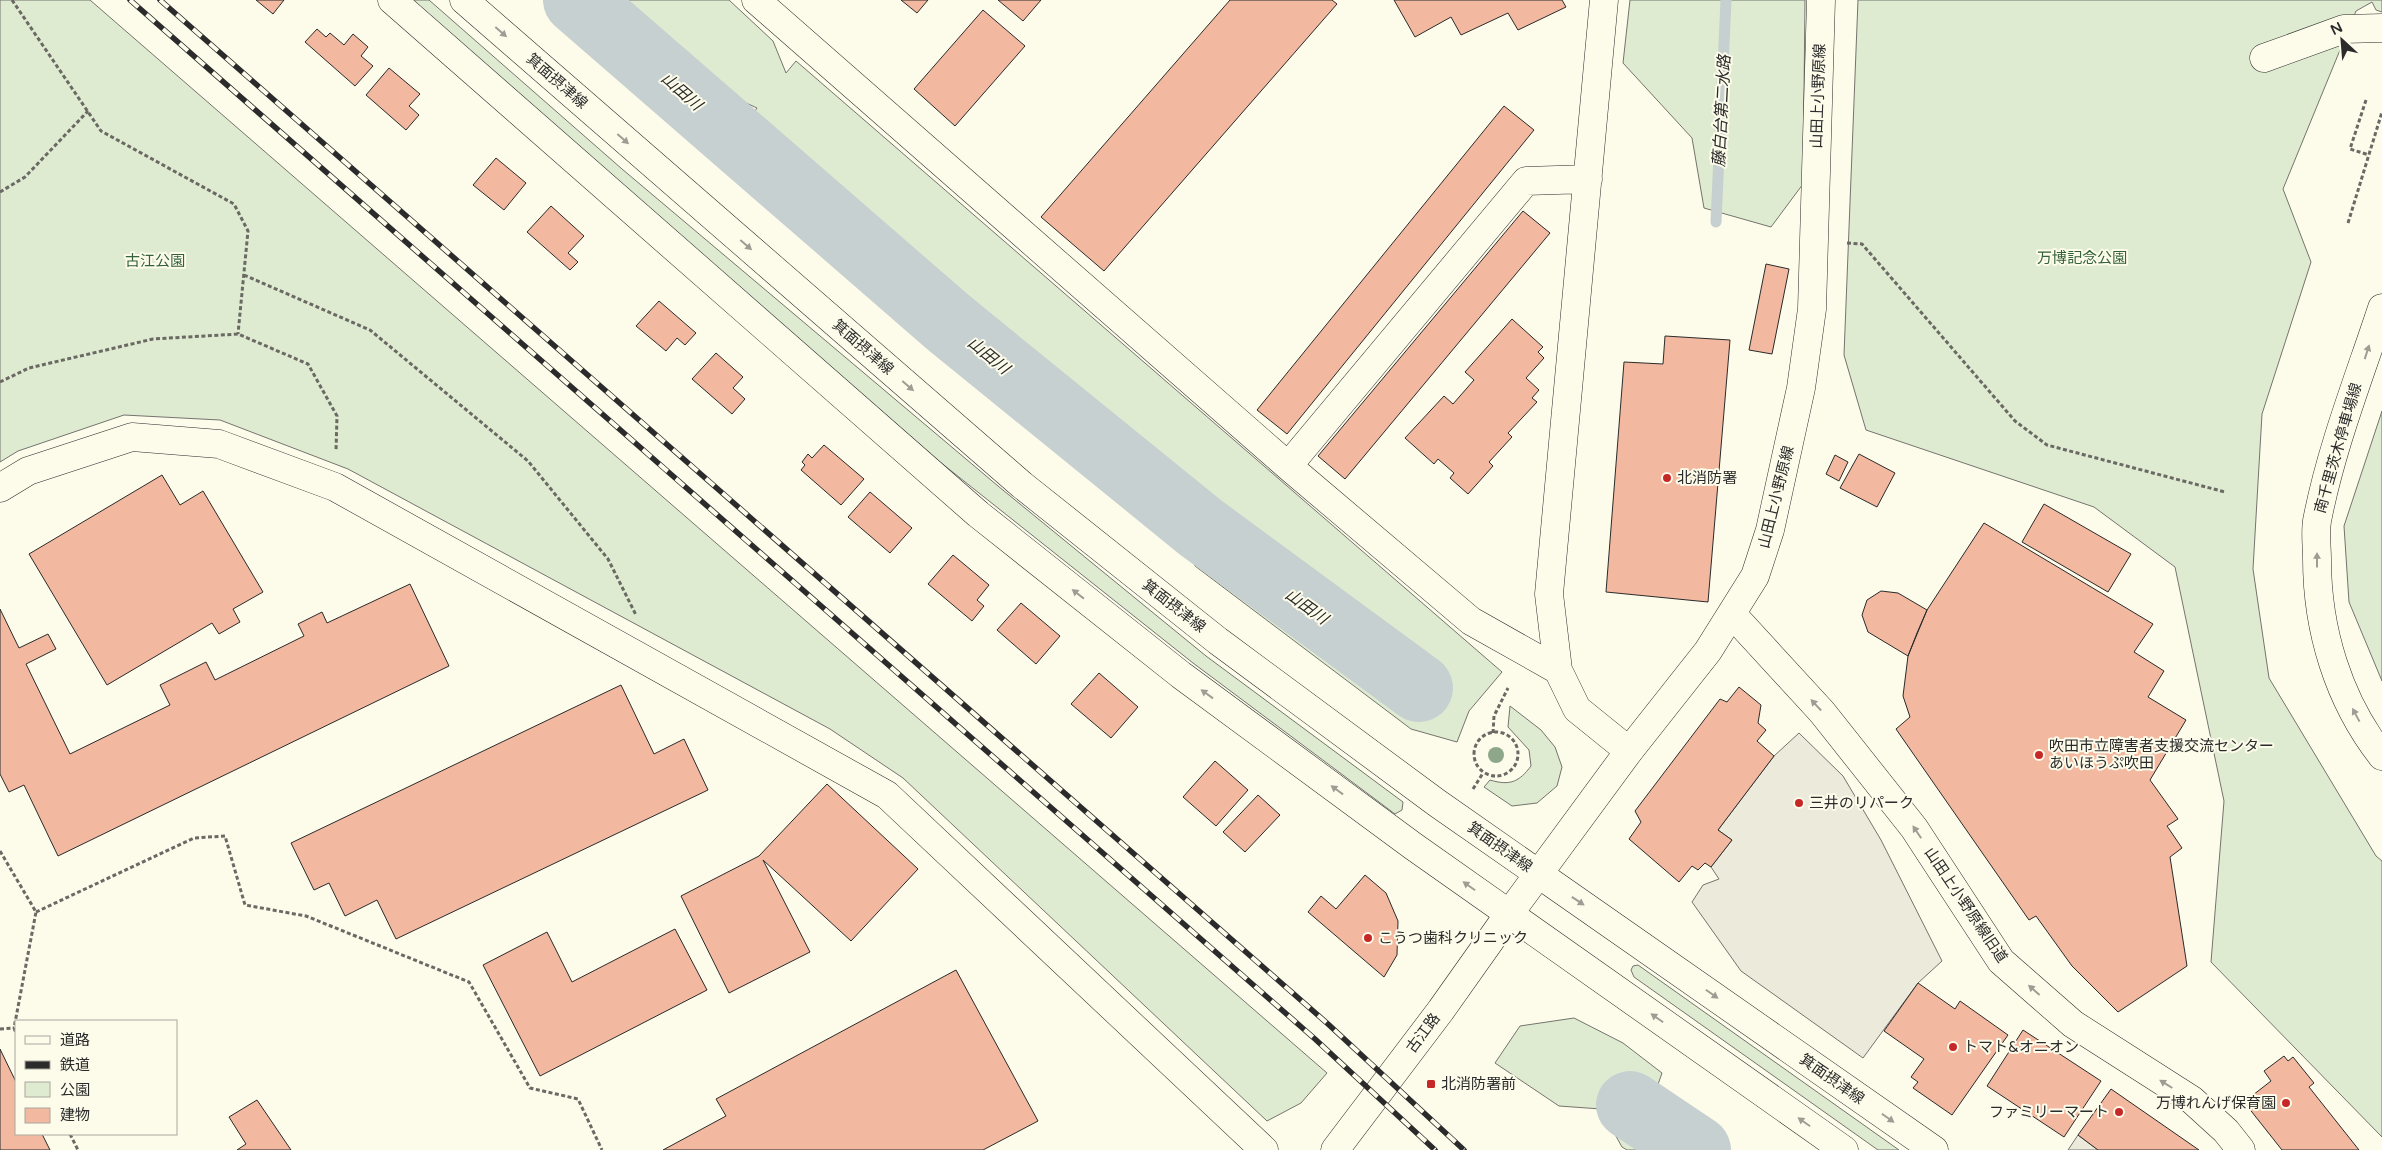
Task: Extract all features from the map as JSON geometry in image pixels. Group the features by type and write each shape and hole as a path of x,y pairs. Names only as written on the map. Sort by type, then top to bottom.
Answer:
{"main road":[{"path":"392,0 978,514 1182,675 1509,914 1844,1150"},
{"name":"箕面摂津線","path":"464,0 1022,485 1226,647 1437,803 1934,1150"},
{"path":"756,0 1288,466 1471,621 1558,670"},
{"path":"1604,0 1548,594 1558,670 1577,709 1629,751"},
{"name":"山田上小野原線","path":"1509,914 1629,751 1708,651 1755,576 1770,530 1801,388 1812,308 1821,0"},
{"path":"2264,58 2344,29 2382,28"},
{"path":"1288,466 1526,181 1588,179"},
{"name":"南千里茨木停車場線","path":"2382,308 2332,460 2316,523 2316,532 2317,584 2327,646 2342,690 2368,738 2382,756"},
{"path":"0,488 28,471 132,437 219,444 335,487 887,795 1264,1150"},
{"name":"山田上小野原線旧道","path":"1732,614 1822,712 1914,828 2001,961 2073,1024 2192,1100 2226,1130 2241,1150"},
{"name":"古江路","path":"1335,1150 1509,914"}],"path":[{"path":"12,0 101,131 234,204 248,231 238,334"},
{"path":"2366,100 2350,149 2369,155"},
{"path":"0,192 25,177 88,111"},
{"path":"2348,224 2382,112"},
{"path":"1839,242 1862,244 2015,420 2048,445 2225,492"},
{"path":"244,275 370,330 528,461 608,560 639,620"},
{"path":"0,382 29,368 153,340 238,334 308,364 337,416 335,487"},
{"path":"1493,733 1494,716 1508,688"},
{"path":"1502,732 1515,741 1519,756 1512,770 1498,777 1483,773 1474,760 1475,744 1486,733 1493,733 1502,732"},
{"path":"1472,791 1483,773"},
{"path":"36,912 194,838 225,836 245,905 306,916 470,982 530,1088 578,1099 602,1150"},
{"path":"0,851 36,912 16,1020"},
{"path":"0,1029 14,1028 15,1023"},
{"path":"70,1135 78,1150"}],"green space":[{"name":"古江公園","path":"0,0 90,0 1327,1073 1301,1103 1267,1121 903,778 830,729 348,469 220,420 124,415 18,451 0,462"},
{"path":"409,0 429,0 622,169 998,486 1206,656 1403,802 1402,810 1395,814 1193,663 940,462"},
{"path":"616,0 729,0 773,41 786,73 796,61 1502,672 1469,711 1457,742 1411,729 1195,566 1188,536 1218,518 1336,607 971,309 750,118 757,108 718,90","holes":["1341,611 1353,621 1383,623 1401,640 1391,645 1344,641"]},
{"path":"1630,0 1805,0 1803,184 1771,227 1704,208 1692,138 1623,63"},
{"name":"万博記念公園","path":"1858,0 2382,0 2382,12 2376,10 2372,2 2356,11 2283,189 2311,262 2262,414 2253,569 2269,678 2376,856 2382,861 2382,1137 2211,962 2224,801 2175,567 2094,507 1866,430 1844,355"},
{"path":"2382,411 2382,681 2349,602 2344,526"},
{"path":"1510,706 1541,730 1555,747 1562,767 1557,786 1537,803 1512,806 1484,787 1490,780 1503,783 1514,781 1522,776 1531,766 1529,750 1508,727"},
{"path":"1638,965 1899,1150 1878,1150 1634,977 1631,970 1633,966"},
{"path":"1574,1018 1623,1043 1662,1073 1650,1107 1698,1150 1627,1150 1622,1147 1601,1109 1559,1106 1495,1063 1520,1026"}],"shaded area":[{"path":"1799,733 1843,776 1881,840 1942,961 1918,983 1863,1058 1741,971 1692,902 1703,885 1719,879 1711,867 1732,840 1718,830 1774,756"},
{"path":"2078,1135 2098,1150 2068,1150"}],"building":[{"path":"256,0 284,0 273,14"},
{"path":"901,0 928,0 917,13"},
{"path":"998,0 1041,0 1023,21"},
{"path":"1230,0 1332,0 1337,4 1104,271 1041,217"},
{"path":"1394,0 1562,0 1566,7 1518,30 1508,13 1461,35 1451,17 1415,37"},
{"path":"983,10 1025,46 955,126 914,89"},
{"path":"317,29 326,37 330,33 344,45 353,34 368,47 361,56 373,66 355,86 305,42"},
{"path":"389,68 420,94 409,106 419,115 406,130 366,95"},
{"path":"1504,106 1534,130 1287,434 1257,410"},
{"path":"496,158 526,183 504,210 473,185"},
{"path":"551,206 584,236 568,253 578,262 570,270 527,232"},
{"path":"1523,211 1550,233 1345,479 1318,456"},
{"path":"1766,264 1789,269 1772,354 1749,350"},
{"path":"659,301 696,333 685,345 677,338 666,351 636,326"},
{"path":"1512,319 1543,347 1538,352 1544,358 1526,378 1539,390 1532,398 1537,402 1508,433 1512,437 1489,462 1493,466 1468,494 1450,478 1454,473 1438,459 1434,464 1405,438 1444,396 1453,404 1474,380 1465,372"},
{"name":"北消防署","path":"1665,336 1730,340 1708,602 1606,592 1624,362 1663,364"},
{"path":"716,353 743,377 733,388 745,399 732,414 692,379"},
{"path":"824,445 864,479 841,505 801,470 805,465 802,462 808,454 812,458"},
{"path":"1859,454 1895,473 1877,507 1840,488"},
{"path":"1835,455 1848,462 1839,481 1826,474"},
{"path":"162,475 180,505 203,491 263,592 233,609 240,622 219,634 212,623 107,685 29,554"},
{"path":"870,492 912,528 890,553 848,517"},
{"path":"2044,504 2131,554 2108,592 2022,542"},
{"name":"吹田市立障害者支援交流センター あいほうぷ吹田","path":"1984,523 2153,624 2134,652 2164,671 2148,697 2186,720 2150,780 2178,819 2167,826 2182,848 2170,857 2187,966 2118,1012 2072,966 2036,916 2029,920 1896,729 1910,717 1903,696 1908,656 1917,633 1927,610"},
{"path":"953,555 989,585 977,600 984,606 972,621 928,584"},
{"path":"410,584 449,666 58,856 24,785 9,792 0,774 0,609 19,648 48,634 56,649 26,664 70,754 170,705 160,685 206,662 215,680 304,636 298,624 322,612 327,623"},
{"path":"1881,591 1898,593 1927,610 1908,656 1868,632 1862,615 1867,600"},
{"path":"1021,603 1060,636 1036,664 997,630"},
{"path":"1099,673 1138,707 1111,738 1071,704"},
{"path":"621,685 654,754 684,739 708,790 396,939 377,900 345,916 329,883 314,890 291,843"},
{"path":"1739,687 1761,705 1758,723 1766,730 1757,741 1774,756 1718,830 1732,840 1711,867 1705,863 1698,870 1692,866 1679,882 1629,839 1641,822 1635,811 1720,699 1727,702"},
{"path":"1215,761 1248,790 1216,826 1183,797"},
{"path":"827,784 918,869 851,941 763,860 810,952 729,993 681,896 759,856"},
{"path":"1258,795 1280,815 1245,852 1223,832"},
{"name":"こうつ歯科クリニック","path":"1365,875 1386,893 1398,921 1397,955 1384,977 1308,912 1321,896 1336,909"},
{"path":"675,929 707,990 540,1076 483,965 547,932 572,982"},
{"path":"956,970 1038,1121 983,1150 663,1150 726,1116 716,1099"},
{"name":"トマト&オニオン","path":"1918,983 1955,1009 1960,1001 2008,1035 1952,1115 1913,1088 1918,1082 1911,1077 1924,1059 1884,1031"},
{"path":"2023,1030 2101,1081 2064,1137 1987,1086"},
{"path":"0,1049 15,1080 15,1135 42,1135 50,1150 0,1150"},
{"name":"万博れんげ保育園","path":"2284,1056 2288,1061 2293,1057 2314,1083 2309,1087 2359,1150 2282,1150 2244,1102 2271,1081 2264,1071"},
{"name":"ファミリーマート","path":"2111,1089 2199,1150 2098,1150 2078,1135"},
{"path":"257,1100 291,1150 237,1150 246,1144 229,1117"}],"waterway":[{"name":"山田川","path":"577,0 949,323 1200,527 1419,688"},
{"name":"藤白台第二水路","path":"1716,222 1726,0"},
{"name":"山田川","path":"1630,1105 1697,1150"}],"railway":[{"path":"130,0 1315,1039 1435,1150"},
{"path":"160,0 1328,1024 1464,1150"}],"place":[{"name":"北消防署","path":"1667,478"},
{"name":"吹田市立障害者支援交流センター あいほうぷ吹田","path":"2039,755"},
{"name":"三井のリパーク","path":"1799,803"},
{"name":"こうつ歯科クリニック","path":"1368,938"},
{"name":"トマト&オニオン","path":"1953,1047"},
{"name":"北消防署前","path":"1431,1084"},
{"name":"万博れんげ保育園","path":"2286,1103"},
{"name":"ファミリーマート","path":"2119,1112"}]}
